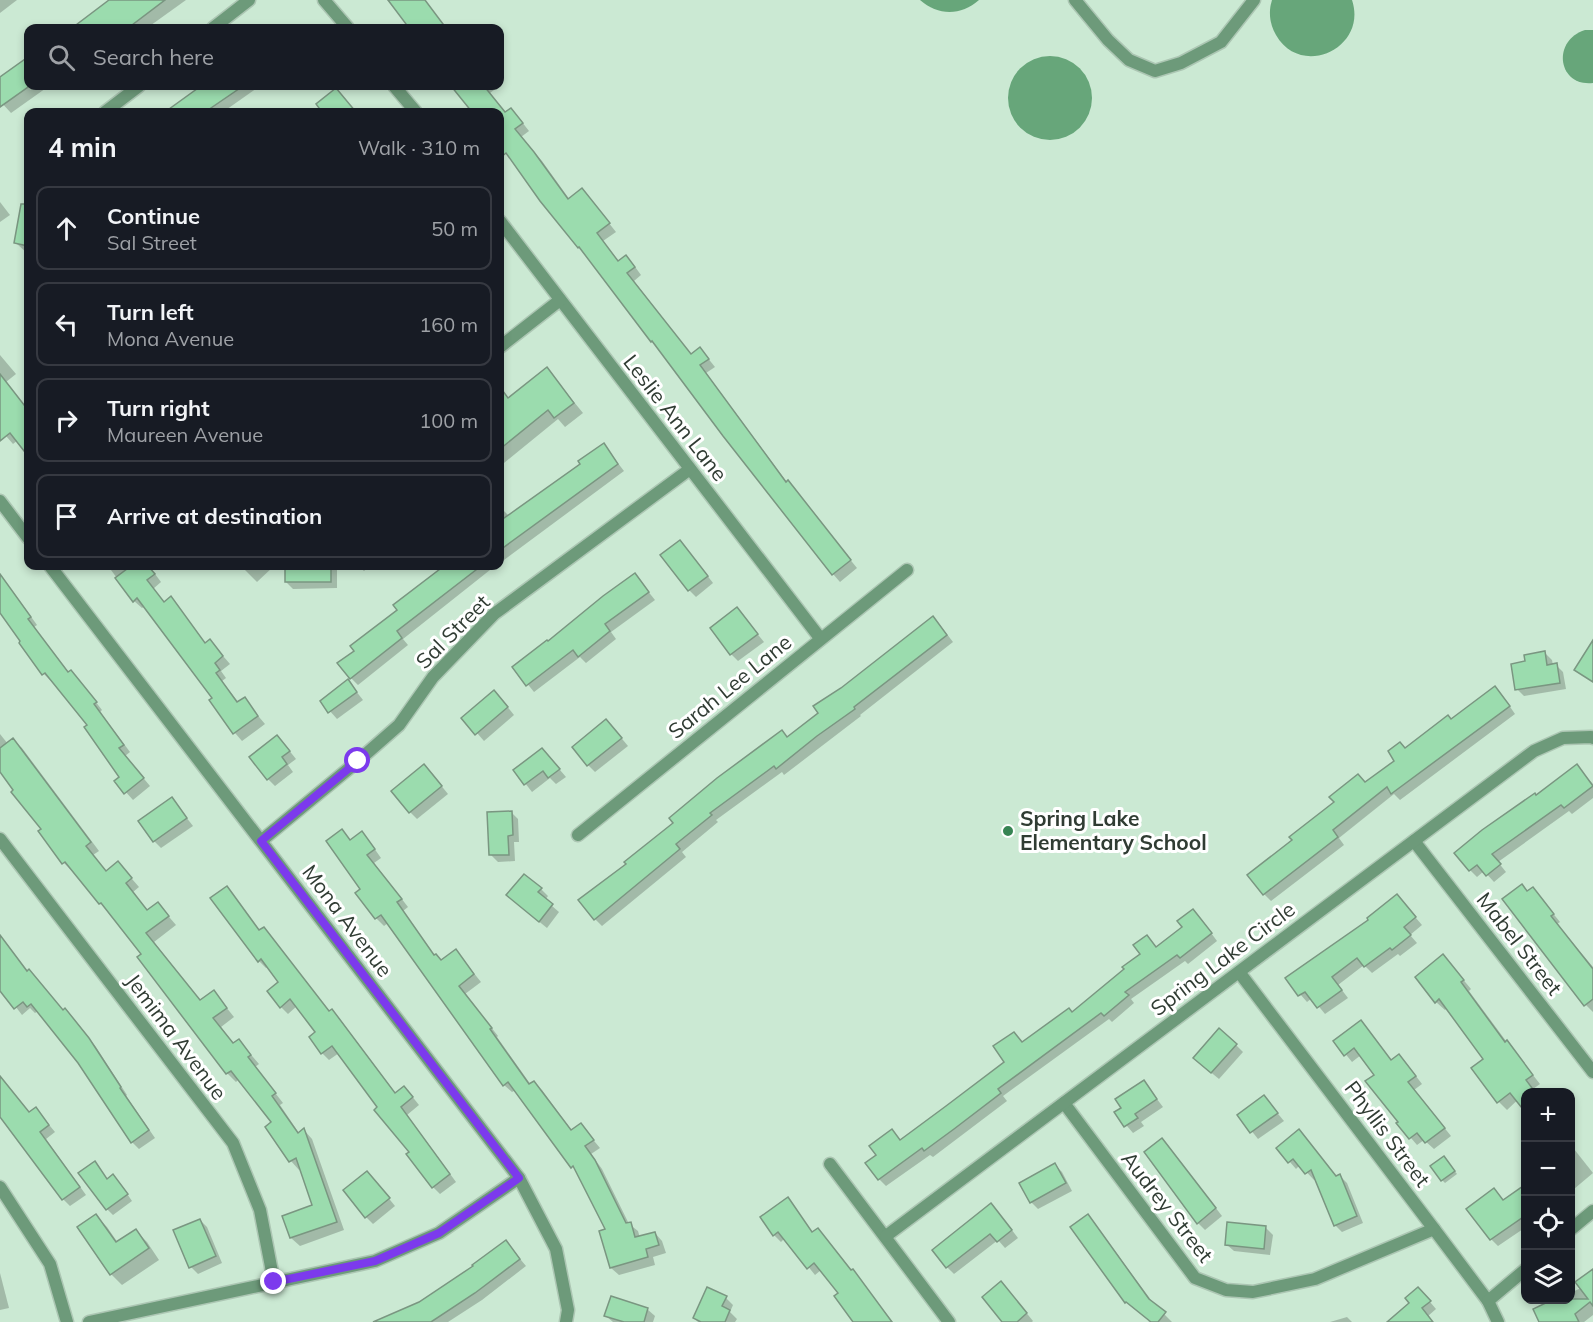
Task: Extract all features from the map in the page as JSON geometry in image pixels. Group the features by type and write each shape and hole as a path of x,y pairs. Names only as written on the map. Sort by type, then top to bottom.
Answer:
{"street":[{"path":"218,24 249,0"},
{"path":"324,0 345,24"},
{"path":"1076,0 1108,40 1129,60 1155,71 1181,63 1221,42 1254,0"},
{"path":"110,108 134,90"},
{"path":"397,90 413,108"},
{"name":"Leslie Ann Lane","path":"504,226 820,638"},
{"path":"504,344 560,300"},
{"name":"Sal Street","path":"261,841 399,725 433,677 494,614 690,469"},
{"path":"0,501 24,533"},
{"name":"Mona Avenue","path":"53,570 519,1178 556,1249 568,1310 566,1322"},
{"name":"Sarah Lee Lane","path":"578,835 820,638 908,570"},
{"name":"Spring Lake Circle","path":"886,1236 1534,751 1563,738 1591,736 1593,738"},
{"name":"Jemima Avenue","path":"0,839 233,1143 260,1210 274,1282"},
{"name":"Mabel Street","path":"1414,841 1593,1072"},
{"name":"Phyllis Street","path":"1239,972 1434,1228 1488,1301 1498,1322"},
{"name":"Audrey Street","path":"1064,1103 1195,1278 1226,1290 1254,1292 1315,1280 1434,1228"},
{"path":"830,1164 950,1322"},
{"path":"89,1322 375,1261 439,1233 519,1178"},
{"path":"0,1187 50,1264 67,1322"},
{"path":"1575,1226 1593,1211"},
{"path":"1488,1301 1521,1273"}],"shaded area":[{"path":"920,0 979,0 965,9 949,12 934,9"},
{"path":"1272,0 1352,0 1354,17 1350,32 1342,44 1329,52 1315,56 1301,55 1287,48 1276,35 1271,23"},
{"path":"1585,30 1593,30 1593,83 1581,82 1572,78 1563,62 1563,53 1567,43"},
{"path":"1042,56 1058,56 1074,63 1085,74 1092,90 1089,114 1080,128 1058,140 1042,140 1026,133 1015,122 1008,106 1008,90 1015,74 1026,63"}],"building":[{"path":"109,0 165,0 133,24 77,24"},
{"path":"388,0 425,0 443,24 406,24"},
{"path":"24,60 24,90 0,107 0,77"},
{"path":"195,90 237,90 211,108 171,108"},
{"path":"334,90 338,90 353,108 319,108 316,104"},
{"path":"454,90 487,90 502,108 469,108"},
{"path":"511,108 523,123 515,129 568,199 582,188 610,223 597,233 618,261 626,255 635,267 627,273 691,354 700,347 709,359 700,365 786,482 788,480 851,560 832,575 579,247 540,201 506,153 504,155 504,111"},
{"path":"21,204 24,204 24,245 14,243"},
{"path":"547,367 574,403 554,418 548,410 504,446 504,392 508,398"},
{"path":"0,374 24,405 24,451 10,433 0,441"},
{"path":"604,443 618,464 504,547 504,518 580,464 578,461"},
{"path":"680,540 708,576 688,591 660,555"},
{"path":"126,570 152,570 155,574 147,580 164,602 171,596 205,643 210,639 223,656 215,663 220,670 216,673 237,702 245,697 258,716 233,734 209,700 212,698 137,598 133,602 115,578"},
{"path":"285,570 331,570 331,582 285,582"},
{"path":"439,570 476,570 397,631 402,638 350,679 337,663 354,651 350,646 397,610 393,605"},
{"path":"635,573 649,592 605,624 610,631 578,657 573,650 526,686 512,667"},
{"path":"0,574 31,617 28,619 68,672 71,670 97,702 94,704 124,745 119,748 144,778 124,794 114,781 119,777 84,727 87,725 45,673 42,675 0,613"},
{"path":"737,607 758,634 730,655 710,628"},
{"path":"933,616 947,635 776,769 774,766 710,813 712,815 676,844 680,849 594,920 578,900 626,864 624,862 673,823 669,818 717,778 782,730 787,737 818,713 813,706 841,688"},
{"path":"1593,640 1593,682 1574,670"},
{"path":"1545,651 1547,665 1557,663 1560,683 1515,690 1511,664 1525,661 1524,655"},
{"path":"348,679 357,692 328,713 320,701"},
{"path":"1495,686 1510,706 1391,794 1387,787 1333,830 1338,837 1263,895 1247,875 1292,840 1289,837 1334,802 1329,797 1358,774 1365,782 1394,761 1388,751 1400,742 1405,748 1448,715 1451,719"},
{"path":"494,690 508,707 475,735 461,718"},
{"path":"606,719 622,738 587,766 572,747"},
{"path":"277,735 290,751 282,757 287,764 267,780 249,757"},
{"path":"13,738 91,842 86,846 106,871 118,861 132,878 126,883 147,910 158,902 169,916 146,933 200,1000 214,990 227,1008 213,1018 233,1043 239,1039 251,1055 248,1057 276,1093 272,1096 298,1133 304,1128 337,1222 290,1238 282,1216 312,1205 296,1158 289,1162 265,1127 271,1122 231,1071 226,1074 137,957 141,954 101,903 99,904 65,862 62,864 38,831 41,829 11,792 13,790 0,772 0,748"},
{"path":"542,748 560,769 548,778 543,771 524,785 513,770"},
{"path":"424,764 442,786 409,813 391,791"},
{"path":"1577,764 1593,786 1564,808 1561,805 1492,854 1501,864 1486,876 1477,865 1469,871 1454,853 1482,830 1535,793 1536,795"},
{"path":"172,797 187,818 153,842 138,821"},
{"path":"512,811 513,835 508,836 509,855 489,855 487,812"},
{"path":"342,829 350,840 362,831 375,849 367,855 402,899 397,902 434,955 436,954 441,960 456,949 474,974 459,986 492,1028 490,1029 529,1084 534,1081 571,1130 581,1123 594,1140 585,1146 595,1160 626,1223 631,1222 635,1237 655,1232 659,1245 646,1249 648,1257 610,1268 599,1231 605,1229 573,1166 571,1168 508,1082 503,1086 381,915 375,919 355,893 360,889 326,841"},
{"path":"524,874 542,888 538,892 553,904 539,922 506,895"},
{"path":"1522,884 1527,891 1533,887 1554,914 1551,916 1593,969 1593,999 1584,1006 1502,899"},
{"path":"227,886 259,930 264,927 329,1011 332,1009 395,1093 404,1086 413,1097 401,1107 450,1174 432,1188 406,1154 409,1152 374,1110 377,1107 332,1046 321,1054 309,1037 315,1032 290,999 280,1008 267,991 278,982 261,959 258,962 210,898"},
{"path":"1397,894 1416,917 1404,927 1411,935 1364,967 1357,958 1332,977 1342,990 1317,1008 1305,992 1298,996 1285,978 1368,920 1367,918"},
{"path":"1193,909 1212,933 1180,958 1177,955 1125,992 1129,995 1104,1016 1101,1013 998,1089 1001,1093 954,1129 924,1151 922,1148 878,1180 865,1163 876,1155 869,1146 892,1129 900,1140 1004,1062 993,1046 1014,1032 1022,1042 1069,1008 1072,1012 1140,954 1133,945 1147,935 1156,947 1182,927 1177,921"},
{"path":"0,935 27,971 29,969 89,1038 149,1130 131,1143 78,1063 31,1004 27,1007 23,1002 14,1009 0,991"},
{"path":"1443,954 1464,980 1461,982 1505,1042 1507,1040 1533,1075 1526,1080 1532,1088 1521,1088 1521,1107 1510,1093 1497,1103 1471,1068 1483,1059 1439,999 1435,1003 1415,977"},
{"path":"1361,1020 1391,1060 1399,1054 1416,1076 1408,1082 1445,1128 1425,1143 1417,1133 1409,1139 1396,1123 1398,1122 1365,1081 1374,1075 1354,1048 1344,1056 1333,1041"},
{"path":"1219,1028 1237,1044 1211,1073 1193,1058"},
{"path":"0,1076 29,1112 36,1107 49,1125 40,1132 80,1187 62,1200 0,1117"},
{"path":"1144,1080 1157,1099 1135,1114 1138,1118 1124,1127 1114,1112 1121,1108 1115,1099"},
{"path":"1264,1095 1278,1113 1250,1133 1237,1115"},
{"path":"1299,1129 1336,1176 1340,1174 1357,1216 1334,1226 1311,1170 1305,1174 1293,1159 1288,1163 1276,1148"},
{"path":"1162,1138 1216,1208 1197,1224 1144,1152"},
{"path":"1444,1156 1455,1171 1441,1181 1430,1166"},
{"path":"95,1161 107,1179 113,1174 128,1194 106,1210 78,1173"},
{"path":"1055,1163 1066,1183 1030,1203 1019,1183"},
{"path":"367,1171 390,1198 365,1218 343,1190"},
{"path":"1521,1187 1521,1218 1490,1240 1466,1209 1494,1188 1503,1200"},
{"path":"788,1197 812,1232 818,1228 851,1270 853,1269 892,1322 853,1322 834,1296 838,1293 814,1263 807,1269 778,1232 773,1236 760,1217"},
{"path":"991,1203 1012,1230 997,1242 990,1234 946,1268 932,1250"},
{"path":"96,1214 116,1242 136,1229 149,1248 110,1275 77,1227"},
{"path":"1088,1214 1149,1299 1166,1312 1158,1322 1151,1322 1125,1303 1070,1227"},
{"path":"200,1219 216,1256 189,1268 173,1230"},
{"path":"1227,1222 1266,1226 1264,1249 1225,1245"},
{"path":"506,1240 520,1259 431,1322 373,1322 419,1302 473,1266"},
{"path":"1593,1269 1593,1306 1590,1302 1575,1314 1579,1322 1539,1322 1533,1309 1544,1304 1575,1304 1575,1299 1588,1299 1575,1282"},
{"path":"1001,1281 1027,1313 1017,1322 1002,1322 982,1297"},
{"path":"707,1287 727,1296 722,1306 730,1310 725,1322 701,1322 693,1318"},
{"path":"1418,1287 1431,1301 1422,1308 1433,1322 1387,1322 1409,1303 1405,1298"},
{"path":"611,1296 648,1308 644,1322 624,1322 604,1316"}],"place":[{"name":"Spring Lake Elementary School","path":"1008,831"}],"route":[{"path":"274,1282 375,1261 439,1233 519,1178 261,841 358,761"}]}
